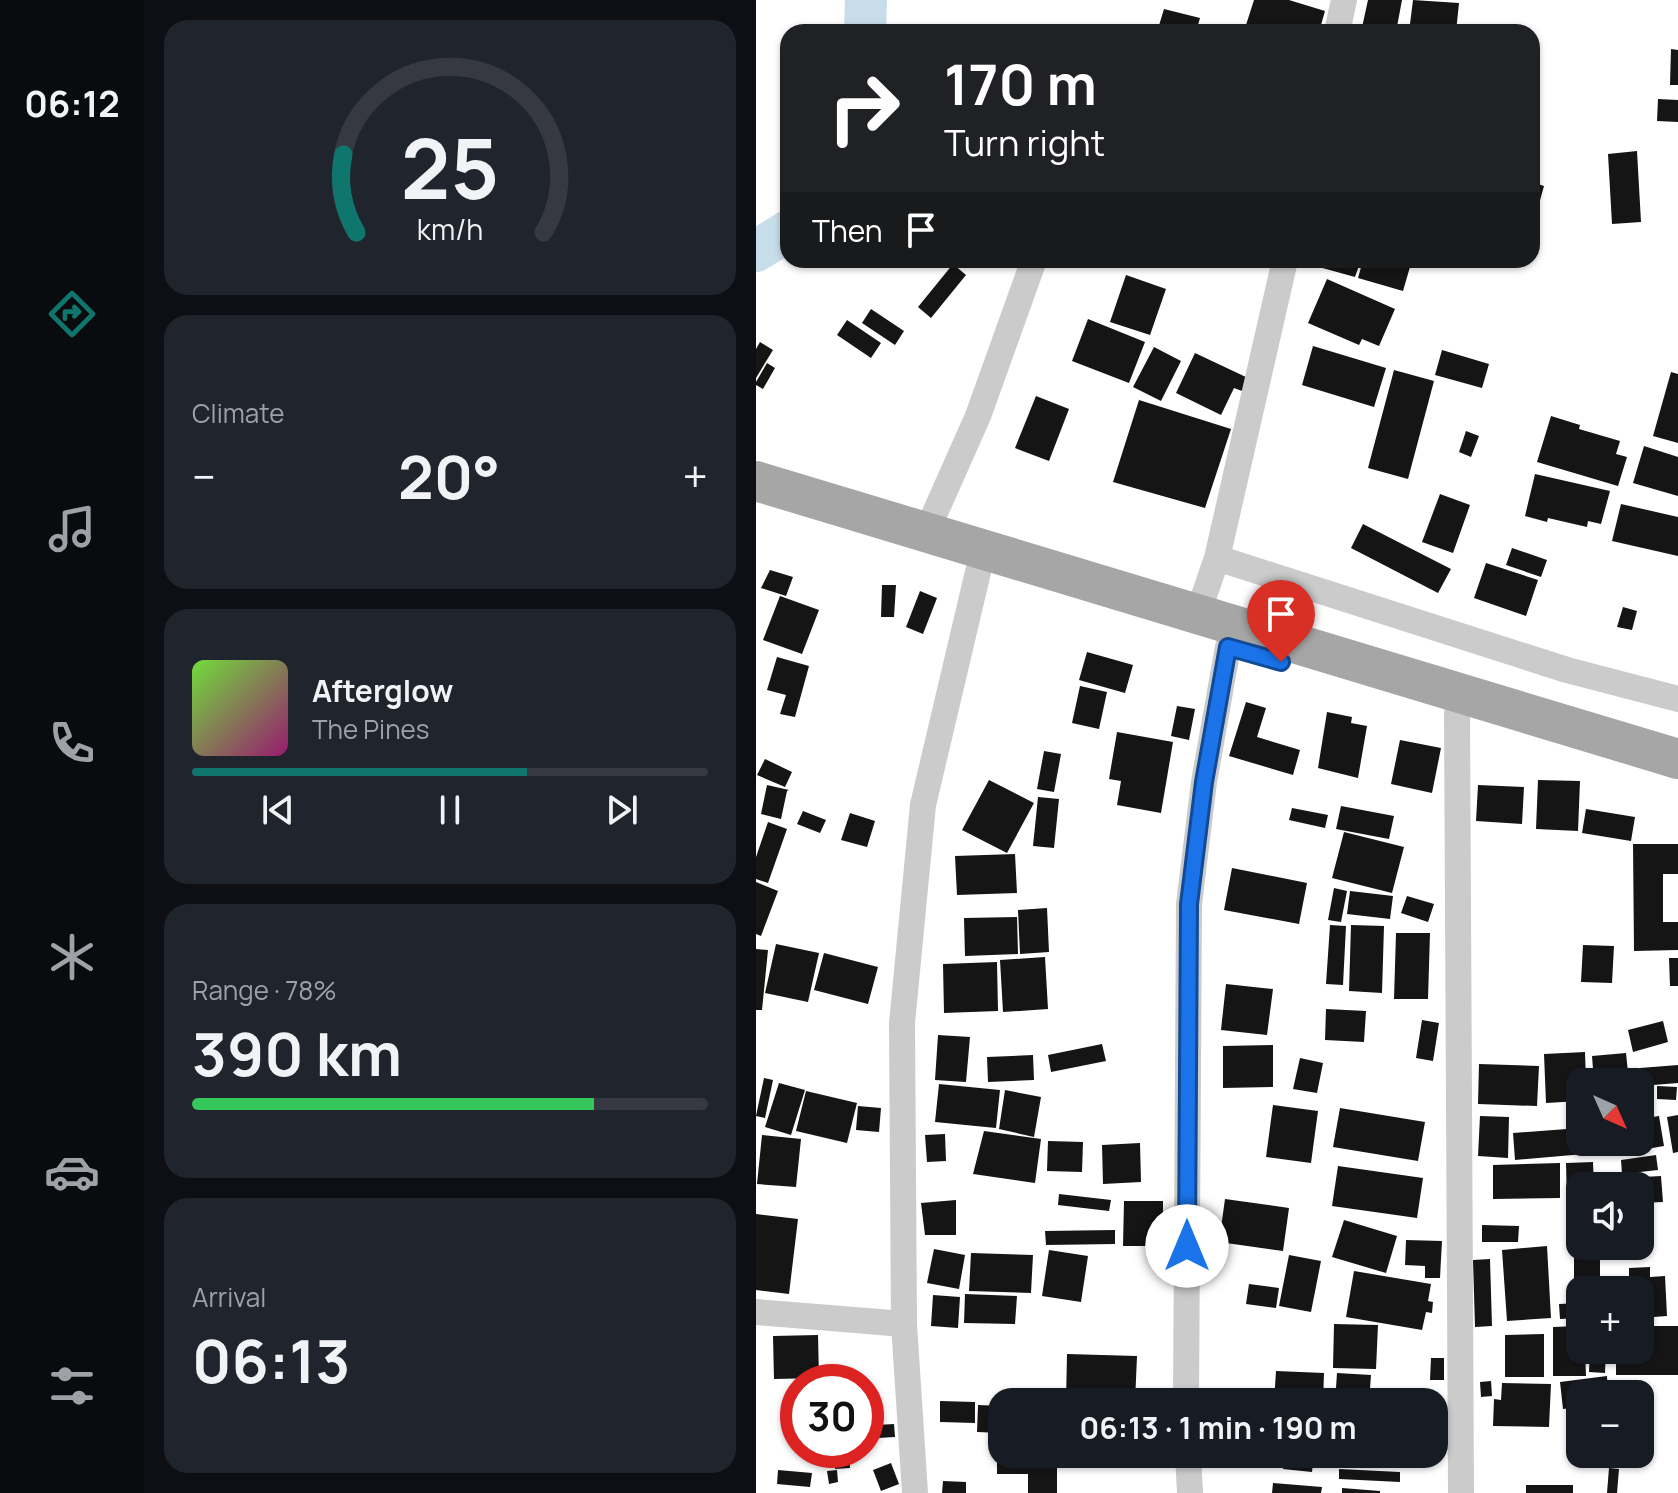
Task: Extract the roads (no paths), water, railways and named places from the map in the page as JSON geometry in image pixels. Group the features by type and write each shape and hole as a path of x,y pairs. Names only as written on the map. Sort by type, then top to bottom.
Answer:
{"main road":[{"path":"756,481 1678,759"},
{"path":"756,504 1228,647 1678,778"}],"street":[{"path":"1339,24 1344,0"},
{"path":"926,533 978,416 1031,268"},
{"path":"1197,616 1217,558 1283,268"},
{"path":"1217,558 1567,670 1678,699"},
{"path":"915,1493 904,1324 902,1023 922,821 978,572"},
{"path":"1186,1388 1189,904 1204,782 1228,647"},
{"path":"1457,714 1461,1493"},
{"path":"756,1312 904,1324"},
{"path":"1189,1468 1190,1493"}],"waterway":[{"path":"865,24 866,0"},
{"path":"756,251 780,236"}]}
